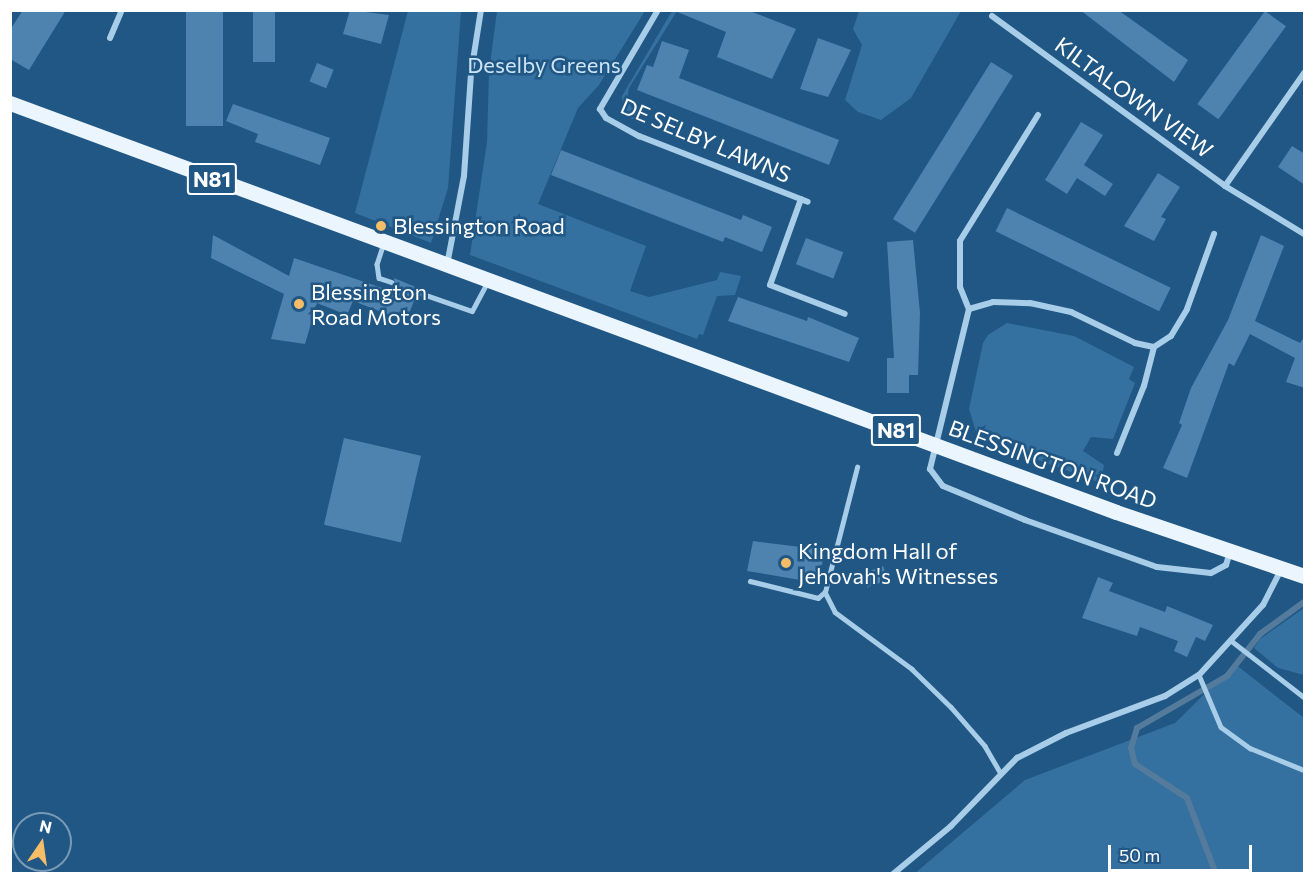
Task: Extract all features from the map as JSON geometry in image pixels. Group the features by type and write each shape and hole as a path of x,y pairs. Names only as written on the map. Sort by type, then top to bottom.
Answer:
{"main road":[{"name":"BLESSINGTON ROAD","path":"10,103 488,281 1230,552 1305,576"}],"street":[{"path":"110,38 122,10"},
{"path":"447,265 464,176 471,73 481,10"},
{"name":"DE SELBY LAWNS","path":"658,10 600,109 606,118 639,136 808,202"},
{"name":"KILTALOWN VIEW","path":"992,16 1225,186 1305,234"},
{"name":"KILTALOWN VIEW","path":"1225,186 1305,73"},
{"path":"1038,116 960,241 960,286 969,309 930,470 943,486 1025,520 1157,567 1211,573 1226,565 1230,552"},
{"path":"801,199 770,285 845,314"},
{"path":"969,309 993,302 1030,303 1071,312 1135,343 1154,347 1172,336 1187,309 1214,234"},
{"path":"1116,453 1144,386 1154,347"},
{"path":"893,873 951,826 999,772 1037,746 1132,711 1199,675 1233,642 1263,605 1281,570"}],"lane":[{"path":"385,241 377,264 379,278 391,282"},
{"path":"417,292 472,312 488,281"},
{"path":"750,581 818,598 825,592 857,467"},
{"path":"825,592 835,612 912,669 951,707 985,746 999,772"},
{"path":"1233,642 1249,657 1305,697"},
{"path":"1199,675 1221,727 1250,748 1305,770"}],"green space":[{"name":"Deselby Greens","path":"408,11 461,11 448,188 431,243 355,213"},
{"name":"Deselby Greens","path":"497,11 645,11 599,85 578,108 538,204 646,246 630,291 649,297 717,280 720,272 741,276 735,295 717,296 703,335 699,334 697,339 470,255 487,142 489,72"},
{"path":"672,11 677,11 629,88 627,99 638,119 635,121 623,113 622,96"},
{"path":"859,11 961,11 911,98 881,120 858,112 845,100 862,45 853,29"},
{"path":"1007,323 1074,336 1134,367 1129,379 1135,383 1113,439 1091,437 1083,451 1104,465 1101,483 978,438 969,409 983,343 988,335"},
{"path":"1304,608 1304,675 1278,668 1254,648 1260,639"},
{"path":"1235,664 1304,718 1304,873 914,874 1025,780 1175,723"}],"building":[{"path":"23,10 66,10 29,70 10,59 10,30"},
{"path":"186,10 223,10 223,126 186,126"},
{"path":"253,10 275,10 275,62 253,62"},
{"path":"350,10 389,15 381,44 343,34"},
{"path":"747,10 796,29 772,79 717,57 726,32 675,11"},
{"path":"1080,10 1118,10 1188,60 1174,82"},
{"path":"1265,11 1286,26 1218,119 1197,104"},
{"path":"818,38 851,50 828,97 800,89"},
{"path":"662,41 689,50 679,78 839,140 829,165 637,90 647,65 653,67"},
{"path":"991,62 1013,76 915,233 893,219"},
{"path":"317,63 334,70 326,88 310,82"},
{"path":"233,104 330,138 320,165 255,142 258,134 226,121"},
{"path":"1081,122 1103,135 1084,165 1113,184 1105,196 1077,178 1067,194 1045,180"},
{"path":"1292,146 1305,154 1305,185 1278,167"},
{"path":"561,150 741,220 743,215 772,227 762,252 725,237 723,242 551,175"},
{"path":"1158,173 1180,187 1161,217 1166,219 1154,241 1124,226"},
{"path":"1007,208 1171,288 1159,311 996,231"},
{"path":"213,235 289,276 294,258 388,290 395,284 394,278 418,288 413,291 416,296 406,321 353,301 347,315 317,303 305,344 271,339 284,294 211,258"},
{"path":"1261,235 1284,246 1255,321 1300,343 1305,336 1305,388 1286,382 1295,358 1250,334 1234,366 1229,363 1187,478 1163,468 1182,425 1179,423 1191,388 1228,320"},
{"path":"806,238 843,252 833,278 796,264"},
{"path":"913,240 920,313 918,375 909,375 909,393 887,393 887,358 894,358 887,242"},
{"path":"738,297 807,321 808,317 859,338 849,362 728,321"},
{"path":"344,438 421,456 401,542 324,525"},
{"name":"Kingdom Hall of Jehovah's Witnesses","path":"753,541 817,549 816,553 824,555 818,583 747,571"},
{"path":"883,566 888,580 867,588 862,574"},
{"path":"1098,577 1113,583 1109,591 1165,612 1167,606 1213,625 1205,641 1196,637 1187,657 1174,651 1178,641 1140,627 1137,636 1082,618"}],"waterway":[{"path":"1216,874 1187,798 1135,764 1131,748 1137,728 1227,676 1260,634 1304,602"}],"place":[{"name":"Blessington Road","path":"381,226"},
{"name":"Blessington Road Motors","path":"299,304"},
{"name":"Kingdom Hall of Jehovah's Witnesses","path":"786,563"}]}
